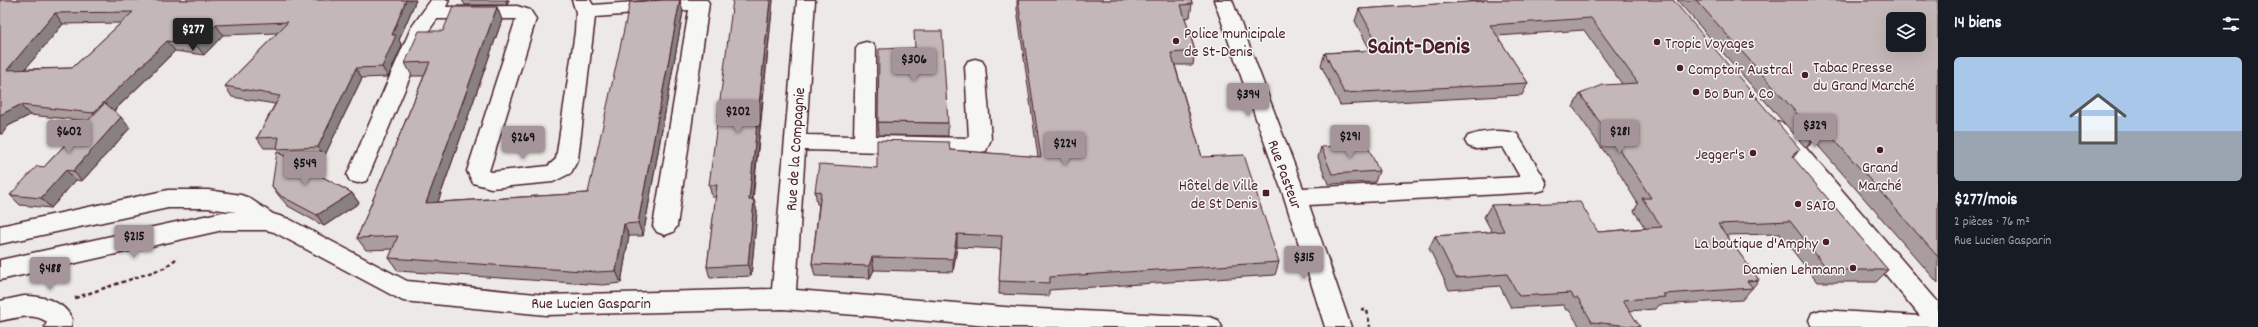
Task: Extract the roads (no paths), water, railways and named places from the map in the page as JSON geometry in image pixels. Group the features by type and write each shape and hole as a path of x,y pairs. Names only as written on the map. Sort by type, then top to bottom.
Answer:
{"street":[{"name":"Rue de la Compagnie","path":"783,299 806,0"},
{"name":"Rue Pasteur","path":"1223,0 1295,197 1338,327"},
{"path":"358,176 421,28 436,6 517,12 523,14 526,19 478,171 481,177 491,180 553,174 563,167 567,159 584,6 701,1 665,226"},
{"path":"865,144 866,49"},
{"path":"795,142 978,145 980,139 975,66"},
{"path":"1759,98 1938,320"},
{"path":"1295,197 1536,184 1509,139 1476,140"},
{"name":"Rue Lucien Gasparin","path":"0,234 168,199 208,199 241,204 266,221 281,226 403,291 546,305 783,299 1017,318 1208,327"},
{"path":"0,270 223,221 266,221"},
{"path":"0,311 22,306 51,318"},
{"path":"1822,320 1930,327"}],"place":[{"name":"Police municipale de St-Denis","path":"1176,41"},
{"name":"Tropic Voyages","path":"1657,42"},
{"name":"Comptoir Austral","path":"1680,68"},
{"name":"Tabac Presse du Grand Marché","path":"1805,75"},
{"name":"Bo Bun & Co","path":"1696,92"},
{"name":"Grand Marché","path":"1880,150"},
{"name":"Jegger's","path":"1753,153"},
{"name":"Hôtel de Ville de St Denis","path":"1266,193"},
{"name":"SAIO","path":"1798,204"},
{"name":"La boutique d'Amphy","path":"1826,242"},
{"name":"Damien Lehmann","path":"1853,268"}],"district":[{"name":"Saint-Denis","path":"1419,45"}]}
